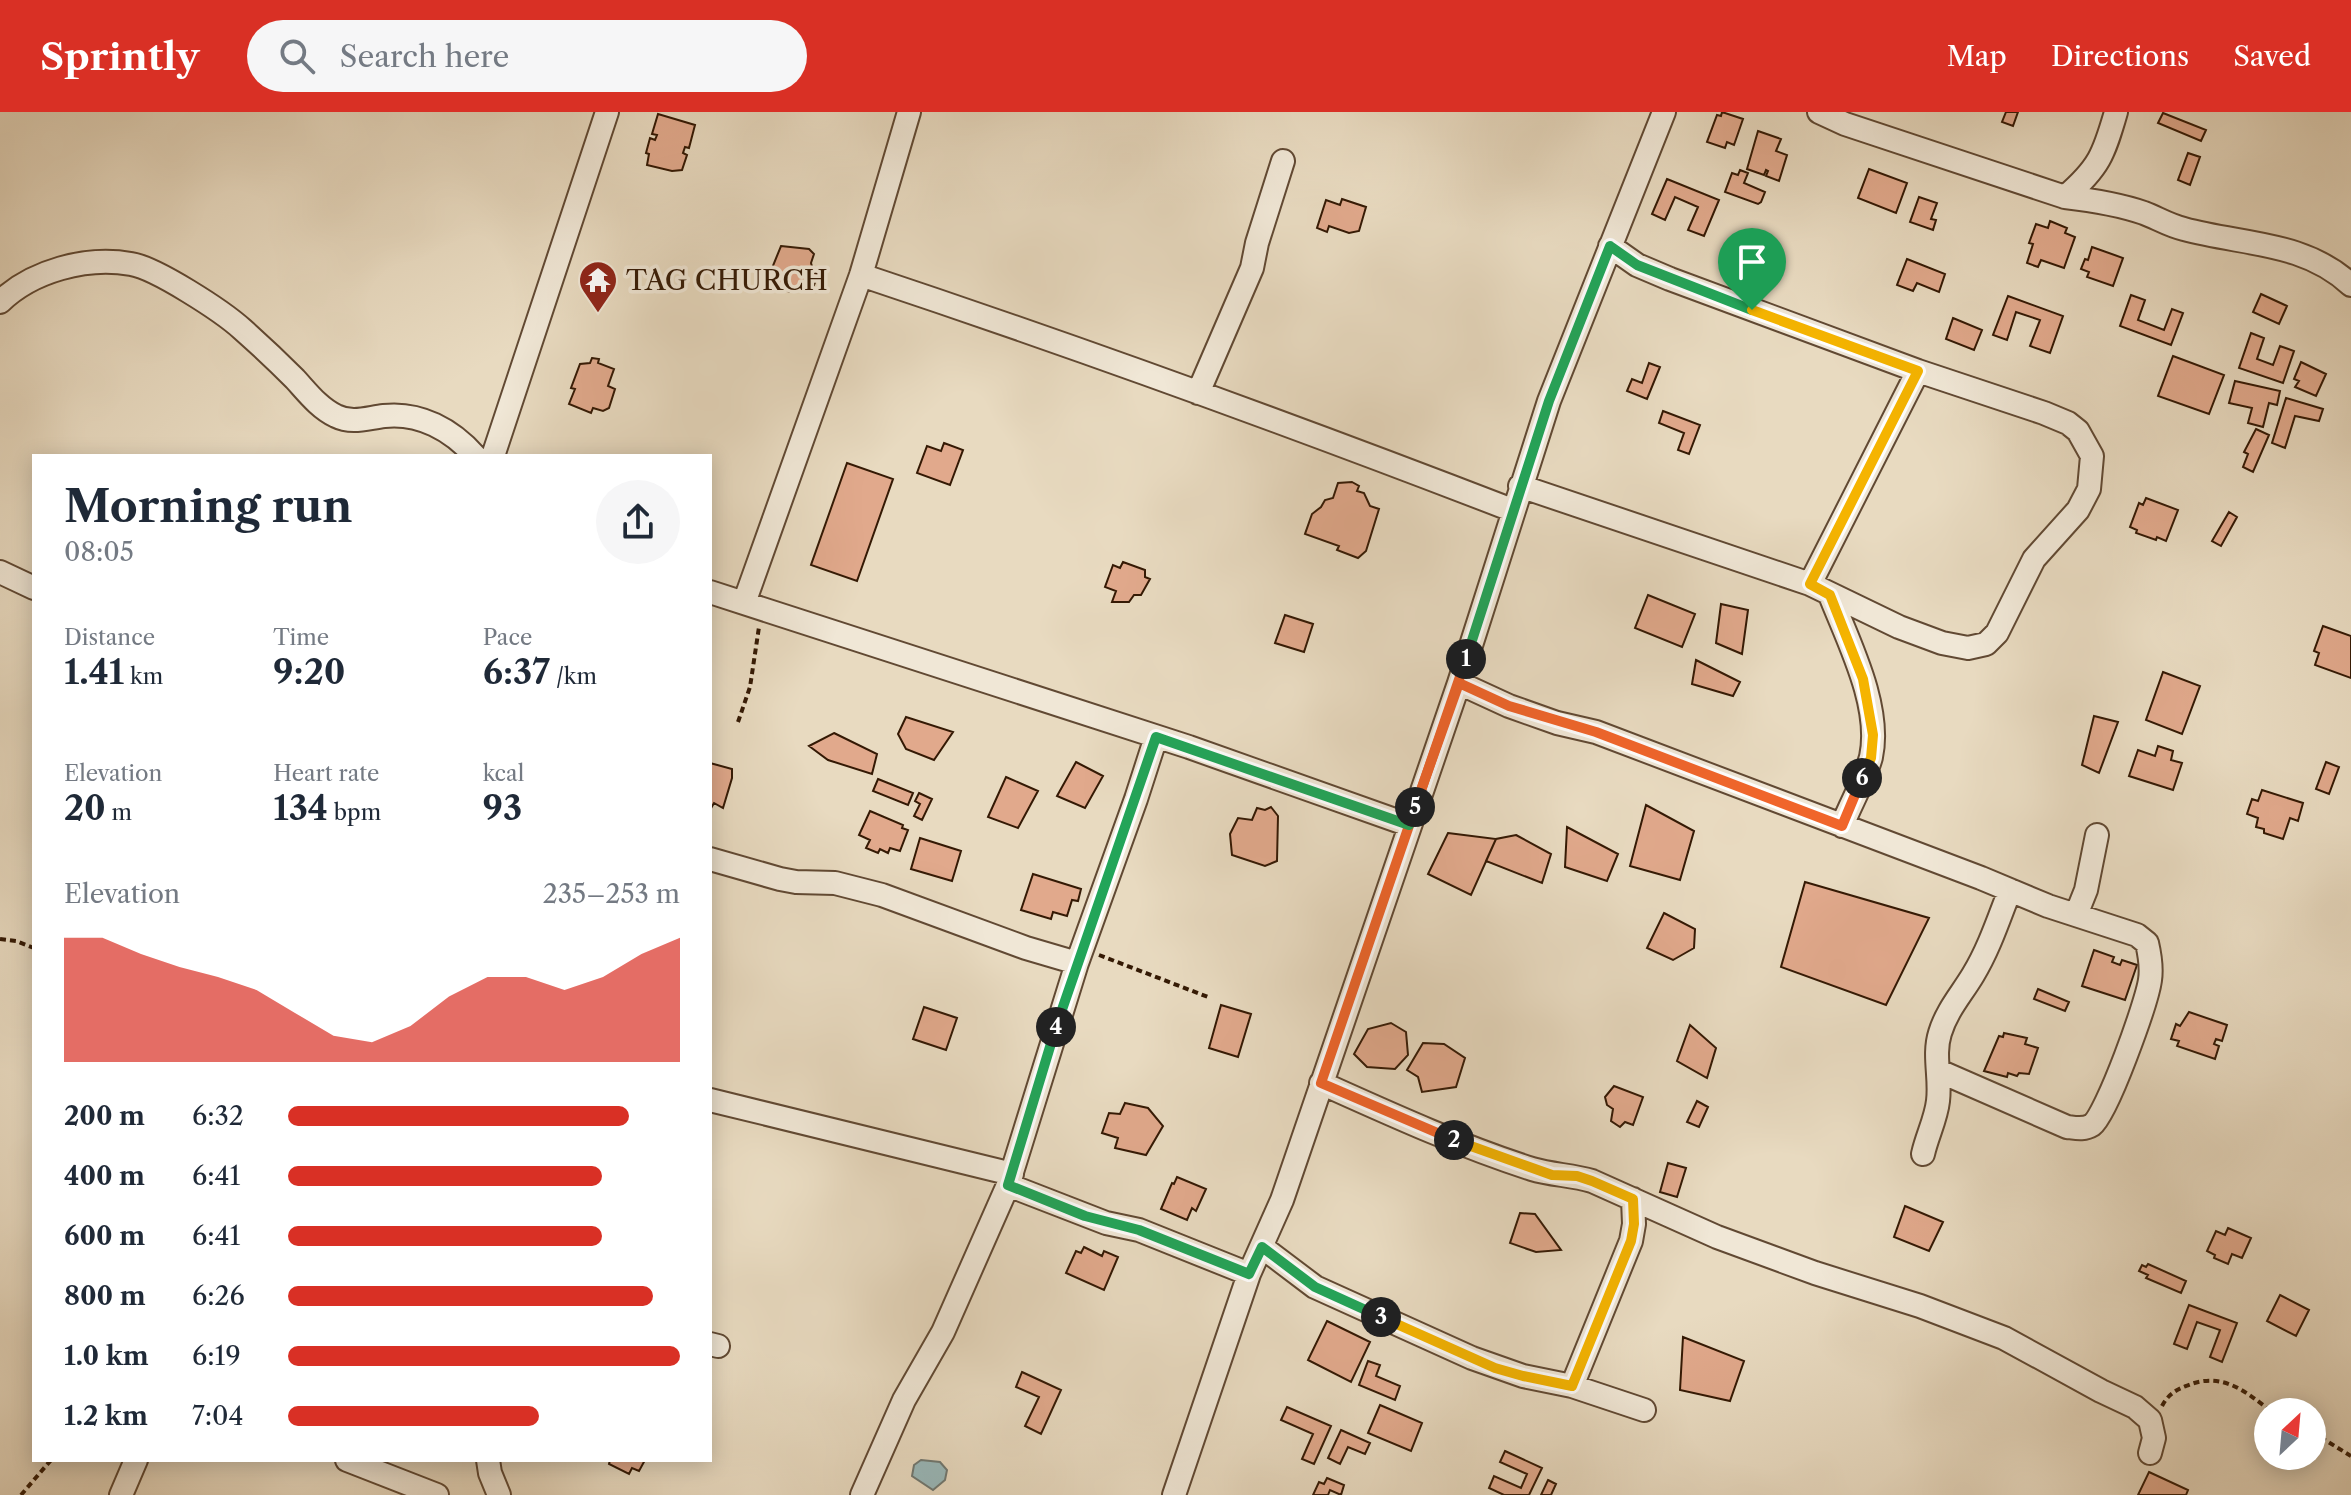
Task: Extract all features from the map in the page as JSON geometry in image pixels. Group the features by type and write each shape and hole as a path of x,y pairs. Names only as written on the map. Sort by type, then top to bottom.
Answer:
{"street":[{"path":"494,454 607,112"},
{"path":"752,606 861,275 909,112"},
{"path":"1174,1495 1249,1274 1282,1200 1459,683 1549,401 1664,112"},
{"path":"1819,112 1855,118 2065,197 2142,212 2183,229 2277,246 2331,268 2351,285"},
{"path":"2065,197 2089,176 2105,151 2116,112"},
{"path":"1198,393 1252,268 1283,161"},
{"path":"1520,486 1820,589 1942,643 1968,648 1986,644 1997,633 2034,559 2078,510 2089,489 2092,456 2086,442 2068,423 1670,279 1637,265 1610,246"},
{"path":"0,302 14,289 49,272 92,264 131,264 217,310 241,328 315,401 336,416 356,421 385,416 430,421 462,442 473,454"},
{"path":"861,275 1198,393 1512,510"},
{"path":"1842,826 1871,758 1873,735 1863,679 1820,589 1918,371"},
{"path":"0,572 32,587"},
{"path":"712,593 1156,737 1409,825"},
{"path":"1459,683 1509,706 1609,737 2076,915 2137,935 2147,943 2151,962 2150,983 2118,1074 2094,1123 2084,1129 2067,1127 1939,1071"},
{"path":"862,1495 904,1400 943,1332 1010,1179 1079,955 1156,737"},
{"path":"2076,915 2086,890 2097,835"},
{"path":"712,860 780,879 835,883 882,895 1013,943 1079,955"},
{"path":"1923,1154 1938,1105 1939,1071 1935,1048 1948,1011 1973,977 1989,945 2010,890"},
{"path":"1321,1083 1426,1130 1528,1168 1552,1175 1577,1176 1740,1246 1978,1327 2135,1407 2150,1420 2154,1438 2150,1453"},
{"path":"712,1101 1010,1179 1085,1216 1139,1230 1249,1274"},
{"path":"1572,1386 1631,1241 1633,1199"},
{"path":"1262,1247 1315,1287 1461,1353 1523,1376 1572,1386 1644,1410"},
{"path":"121,1495 135,1462"},
{"path":"352,1462 437,1495"},
{"path":"488,1462 499,1495"}],"path":[{"path":"738,722 750,687 752,606"},
{"path":"0,939 32,947"},
{"path":"1079,955 1208,997"},
{"path":"2150,1420 2166,1398 2179,1388 2207,1379 2218,1379 2254,1400"},
{"path":"2326,1441 2351,1456"},
{"path":"21,1495 49,1462"}],"water":[{"path":"921,1460 940,1462 947,1470 945,1480 933,1490 912,1476 914,1465"}],"building":[{"path":"1722,112 1743,119 1734,145 1727,142 1725,148 1707,142 1717,115 1721,116"},
{"path":"2006,112 2018,112 2013,126 2002,122"},
{"path":"2163,113 2206,130 2201,141 2158,123"},
{"path":"658,114 695,125 689,148 685,147 683,153 687,155 682,170 672,171 647,165 649,154 646,153 650,138 655,140 657,135 652,134"},
{"path":"1758,131 1781,139 1776,151 1787,155 1779,181 1766,176 1766,170 1764,175 1747,169"},
{"path":"2188,153 2200,157 2190,185 2178,180"},
{"path":"1869,169 1907,183 1896,213 1858,198"},
{"path":"1740,170 1748,173 1744,183 1765,192 1758,204 1725,192 1732,173 1738,175"},
{"path":"1667,179 1719,200 1704,236 1688,230 1698,207 1675,197 1665,220 1652,214"},
{"path":"1919,197 1937,203 1931,219 1936,220 1933,230 1910,222"},
{"path":"1342,199 1366,207 1359,231 1349,233 1329,226 1327,232 1317,228 1326,200 1340,205"},
{"path":"2050,221 2067,228 2065,233 2075,237 2064,268 2041,260 2038,267 2027,263 2033,244 2029,243 2036,224 2048,228"},
{"path":"781,246 809,249 814,254 811,263 814,273 818,274 813,288 808,286 790,292 766,283"},
{"path":"2092,247 2123,258 2113,286 2087,277 2089,272 2081,269"},
{"path":"1907,259 1945,274 1939,292 1917,283 1913,291 1897,285"},
{"path":"2261,294 2287,306 2279,324 2253,312"},
{"path":"2131,295 2145,300 2138,320 2164,330 2172,309 2183,313 2171,345 2120,326"},
{"path":"2008,296 2063,316 2050,353 2030,346 2040,320 2016,312 2007,340 1993,335"},
{"path":"1953,318 1982,330 1974,350 1946,339"},
{"path":"2251,333 2264,338 2257,359 2273,365 2280,346 2294,351 2283,383 2239,368"},
{"path":"2173,356 2224,375 2209,414 2158,396"},
{"path":"592,358 614,369 608,386 615,389 609,408 603,411 593,408 591,413 569,404 580,364 590,363"},
{"path":"2301,362 2326,374 2316,396 2295,387 2299,381 2294,379"},
{"path":"1649,363 1660,367 1647,399 1627,391 1632,379 1642,383"},
{"path":"2235,381 2280,391 2277,405 2269,403 2263,427 2248,423 2252,408 2229,403"},
{"path":"2286,398 2323,409 2319,421 2295,416 2285,448 2272,443"},
{"path":"1663,411 1700,425 1689,454 1678,450 1684,433 1659,423"},
{"path":"2256,429 2269,435 2253,472 2243,467 2248,454 2244,452"},
{"path":"944,443 963,450 950,485 917,473 927,446 941,451"},
{"path":"847,463 893,479 857,581 811,565"},
{"path":"1352,482 1359,486 1357,491 1364,493 1370,506 1379,509 1366,551 1358,558 1337,550 1339,546 1305,534 1312,514 1325,500 1333,498 1338,483"},
{"path":"2146,498 2178,510 2166,541 2136,533 2137,530 2130,527 2139,503 2143,505"},
{"path":"2229,512 2237,517 2221,546 2212,541"},
{"path":"1123,562 1145,570 1145,577 1150,579 1141,595 1134,595 1129,602 1112,602 1116,591 1105,587 1113,565 1120,568"},
{"path":"1648,595 1695,614 1682,647 1635,628"},
{"path":"1721,604 1748,610 1742,654 1716,643"},
{"path":"1285,615 1313,624 1304,652 1275,643"},
{"path":"2323,626 2351,636 2351,678 2315,665 2319,653 2314,651"},
{"path":"1696,660 1740,682 1733,696 1692,684"},
{"path":"2163,672 2200,686 2182,734 2146,720"},
{"path":"2094,716 2118,722 2099,773 2082,765"},
{"path":"906,717 953,732 934,760 906,749 898,734"},
{"path":"834,733 877,754 872,774 828,760 809,746"},
{"path":"2158,746 2173,751 2171,760 2182,763 2173,790 2129,776 2138,750 2155,756"},
{"path":"1076,762 1103,776 1085,808 1057,796"},
{"path":"2326,762 2339,767 2329,794 2316,789"},
{"path":"712,764 732,769 723,808 714,803 712,806"},
{"path":"1006,777 1038,791 1018,828 988,817"},
{"path":"878,779 913,793 908,805 873,791"},
{"path":"2262,790 2303,803 2298,821 2290,818 2283,839 2264,833 2264,829 2256,827 2258,818 2247,814 2252,799 2258,801"},
{"path":"919,793 932,799 922,820 914,816 920,804 915,801"},
{"path":"1646,805 1694,831 1680,880 1630,866"},
{"path":"1271,807 1278,816 1277,861 1265,866 1232,855 1230,834 1238,818 1252,820 1257,808 1265,810"},
{"path":"870,811 908,830 900,851 890,848 888,853 880,849 878,853 866,848 870,840 859,835"},
{"path":"1567,827 1618,854 1607,881 1565,867"},
{"path":"1448,833 1496,839 1471,895 1428,874"},
{"path":"1516,835 1551,854 1542,883 1486,861 1496,839"},
{"path":"920,838 961,851 952,881 911,869"},
{"path":"1033,874 1081,889 1078,901 1072,900 1067,916 1053,912 1051,919 1021,910"},
{"path":"1805,882 1929,918 1886,1005 1781,967"},
{"path":"1664,913 1695,929 1694,948 1673,960 1647,948"},
{"path":"2094,950 2114,957 2112,962 2120,965 2122,960 2137,965 2125,1000 2082,986"},
{"path":"2038,989 2069,1002 2065,1011 2034,999"},
{"path":"1221,1005 1251,1014 1238,1057 1209,1048"},
{"path":"924,1007 957,1018 946,1050 913,1039"},
{"path":"2189,1012 2227,1025 2222,1041 2216,1039 2214,1044 2219,1046 2215,1059 2177,1046 2179,1041 2171,1039 2176,1024 2180,1026"},
{"path":"1391,1023 1406,1032 1408,1055 1395,1069 1367,1067 1354,1054 1368,1029"},
{"path":"1690,1025 1716,1048 1707,1078 1677,1061"},
{"path":"2004,1033 2027,1038 2025,1044 2038,1048 2029,1074 2019,1073 2017,1076 2008,1073 2007,1077 1984,1071 1999,1036 2003,1037"},
{"path":"1423,1043 1444,1044 1465,1058 1456,1087 1422,1092 1418,1077 1407,1070"},
{"path":"1614,1086 1643,1097 1633,1125 1625,1122 1620,1127 1611,1121 1613,1109 1607,1105 1605,1097"},
{"path":"1697,1101 1708,1107 1699,1127 1687,1122"},
{"path":"1125,1103 1148,1108 1163,1126 1146,1155 1115,1148 1118,1138 1102,1133 1109,1113 1120,1114"},
{"path":"1668,1163 1686,1168 1677,1197 1660,1192"},
{"path":"1177,1177 1206,1189 1196,1211 1192,1208 1187,1220 1161,1209"},
{"path":"1905,1206 1943,1222 1929,1251 1894,1237"},
{"path":"1520,1213 1535,1214 1561,1250 1536,1252 1510,1243"},
{"path":"2228,1228 2251,1238 2242,1258 2232,1254 2228,1264 2207,1251 2216,1231 2225,1235"},
{"path":"1084,1247 1102,1256 1104,1251 1118,1257 1104,1290 1066,1273 1076,1251 1081,1253"},
{"path":"2148,1264 2186,1281 2181,1293 2146,1278 2148,1275 2139,1271 2142,1265 2146,1267"},
{"path":"2280,1295 2309,1310 2296,1336 2267,1321"},
{"path":"2189,1305 2237,1323 2222,1362 2210,1357 2220,1330 2197,1322 2187,1349 2174,1344"},
{"path":"1327,1321 1370,1342 1351,1382 1308,1360"},
{"path":"1683,1337 1744,1361 1730,1401 1680,1390"},
{"path":"1368,1361 1380,1365 1376,1376 1400,1386 1395,1400 1359,1385"},
{"path":"1022,1372 1061,1390 1041,1434 1025,1426 1039,1397 1016,1387"},
{"path":"1380,1405 1422,1423 1411,1451 1368,1433"},
{"path":"1287,1407 1331,1426 1314,1464 1302,1459 1313,1434 1281,1420"},
{"path":"1341,1430 1370,1443 1365,1454 1348,1447 1340,1464 1328,1458"},
{"path":"1505,1451 1542,1468 1529,1495 1504,1495 1489,1488 1494,1476 1521,1488 1527,1474 1500,1462"},
{"path":"644,1462 639,1471 632,1468 629,1474 609,1464"},
{"path":"2149,1472 2188,1490 2186,1495 2138,1495"},
{"path":"1327,1478 1344,1485 1341,1495 1330,1490 1328,1495 1313,1495 1319,1482 1324,1484"},
{"path":"1548,1480 1556,1484 1551,1495 1541,1495"}],"place":[{"name":"TAG CHURCH","path":"598,314"}],"route":[{"path":"1752,310 1637,265 1610,246 1549,401 1459,683 1321,1083 1426,1130 1528,1168 1552,1175 1577,1176 1633,1199 1631,1241 1572,1386 1495,1368 1441,1344 1315,1287 1262,1247 1249,1274 1139,1230 1085,1216 1008,1185 1066,996 1156,737 1409,825 1459,683 1509,706 1557,723 1596,732 1842,826 1871,758 1873,735 1870,711 1863,679 1830,595 1810,584 1918,371 1752,310"}]}
